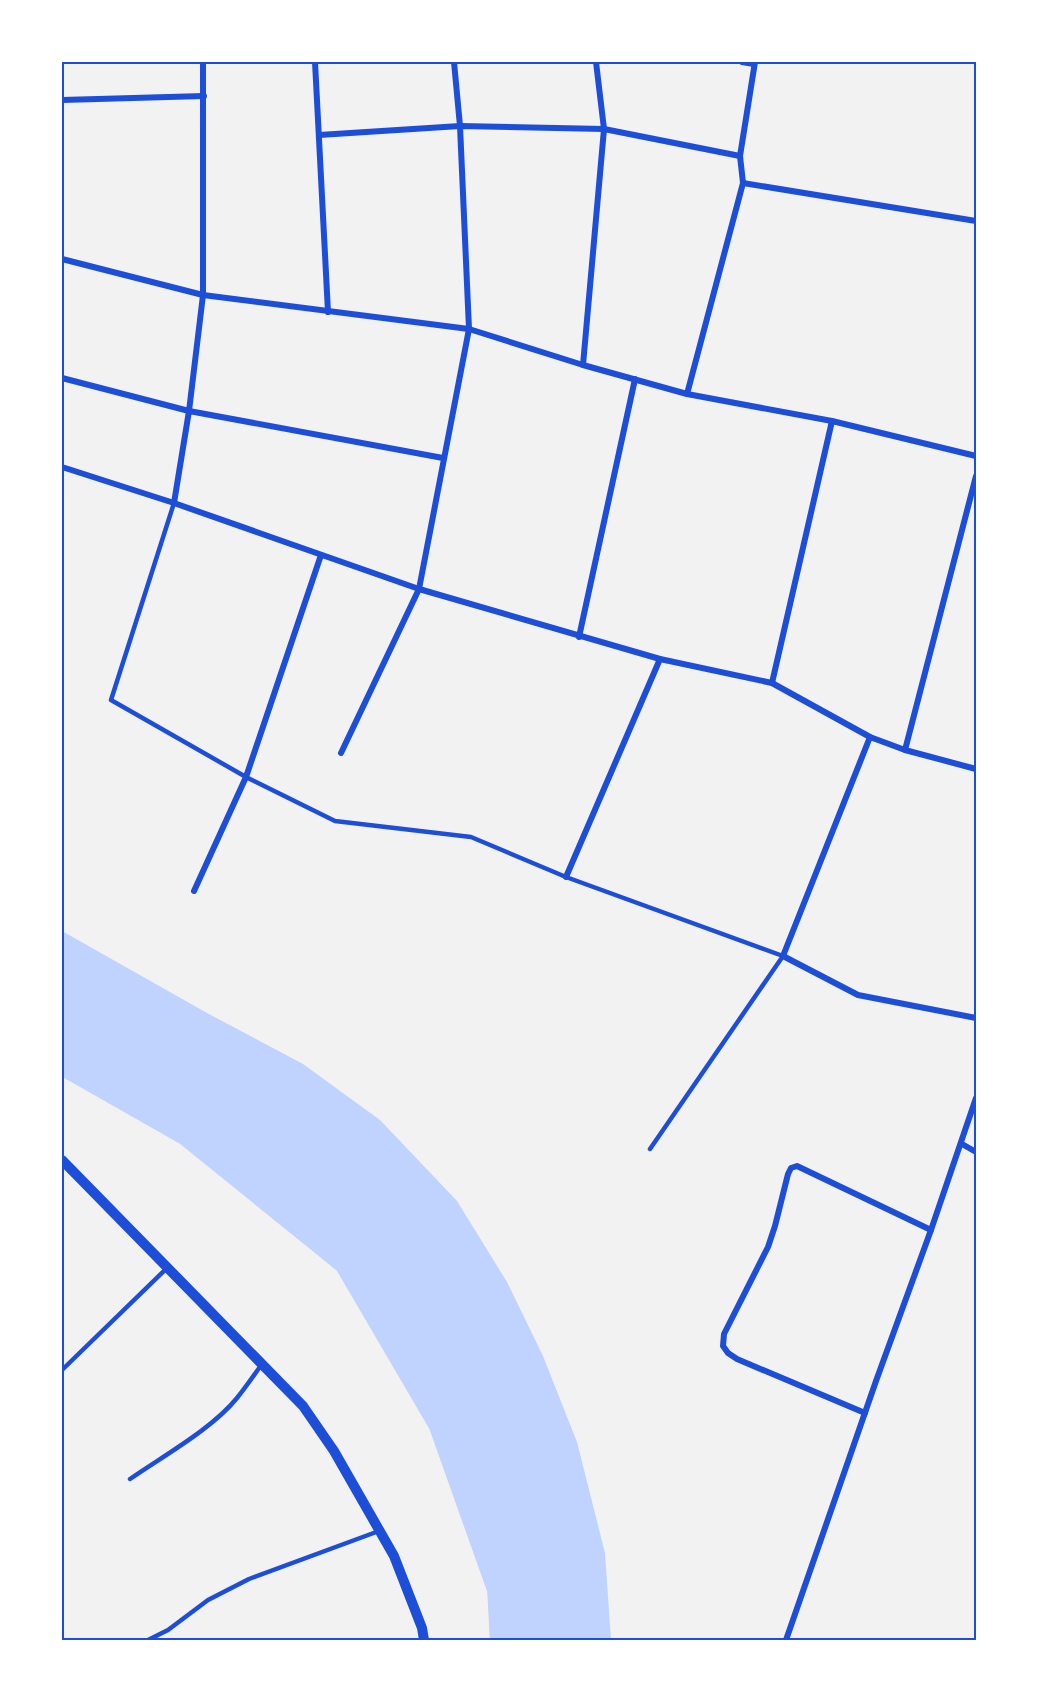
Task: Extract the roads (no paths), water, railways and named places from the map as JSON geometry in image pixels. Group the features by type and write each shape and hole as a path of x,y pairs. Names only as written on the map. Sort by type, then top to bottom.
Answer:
{"street":[{"path":"174,503 189,411 203,295 203,62"},
{"path":"315,62 328,312"},
{"path":"341,753 419,589 469,329 460,126 454,62"},
{"path":"583,365 604,129 596,62"},
{"path":"687,394 743,183 740,156 755,63 742,62"},
{"path":"62,100 204,96"},
{"path":"319,135 460,126 604,129 740,156"},
{"path":"743,183 976,221"},
{"path":"62,259 203,295 469,329 583,365 687,394 832,421 976,456"},
{"path":"62,378 189,411 443,458"},
{"path":"579,637 635,379"},
{"path":"772,683 832,421"},
{"path":"62,467 174,503 419,589 660,659 772,683 870,737 905,750 976,769"},
{"path":"905,750 976,476"},
{"path":"194,891 246,777 321,555"},
{"path":"566,877 660,659"},
{"path":"870,737 783,956 858,995 976,1018"},
{"path":"786,1641 962,1144 976,1098"},
{"path":"962,1144 976,1152"},
{"path":"62,1160 303,1406 334,1451 394,1556 422,1628 424,1641"},
{"path":"865,1413 737,1359 723,1346 724,1334 768,1247 791,1168 797,1166 931,1230"}],"lane":[{"path":"174,503 111,700 246,777 335,821 471,837 566,877 783,956 650,1149"},
{"path":"62,1370 167,1268"},
{"path":"130,1479 224,1412 262,1364"},
{"path":"148,1641 168,1630 208,1600 249,1579 379,1531"}],"water":[{"path":"62,931 303,1064 380,1120 457,1201 507,1282 543,1356 577,1442 605,1553 611,1640 490,1640 485,1524 460,1422 418,1338 374,1280 320,1220 219,1142 62,1047"}],"waterway":[{"path":"62,1048 194,1123 356,1254 452,1418 512,1587 515,1640"}]}
